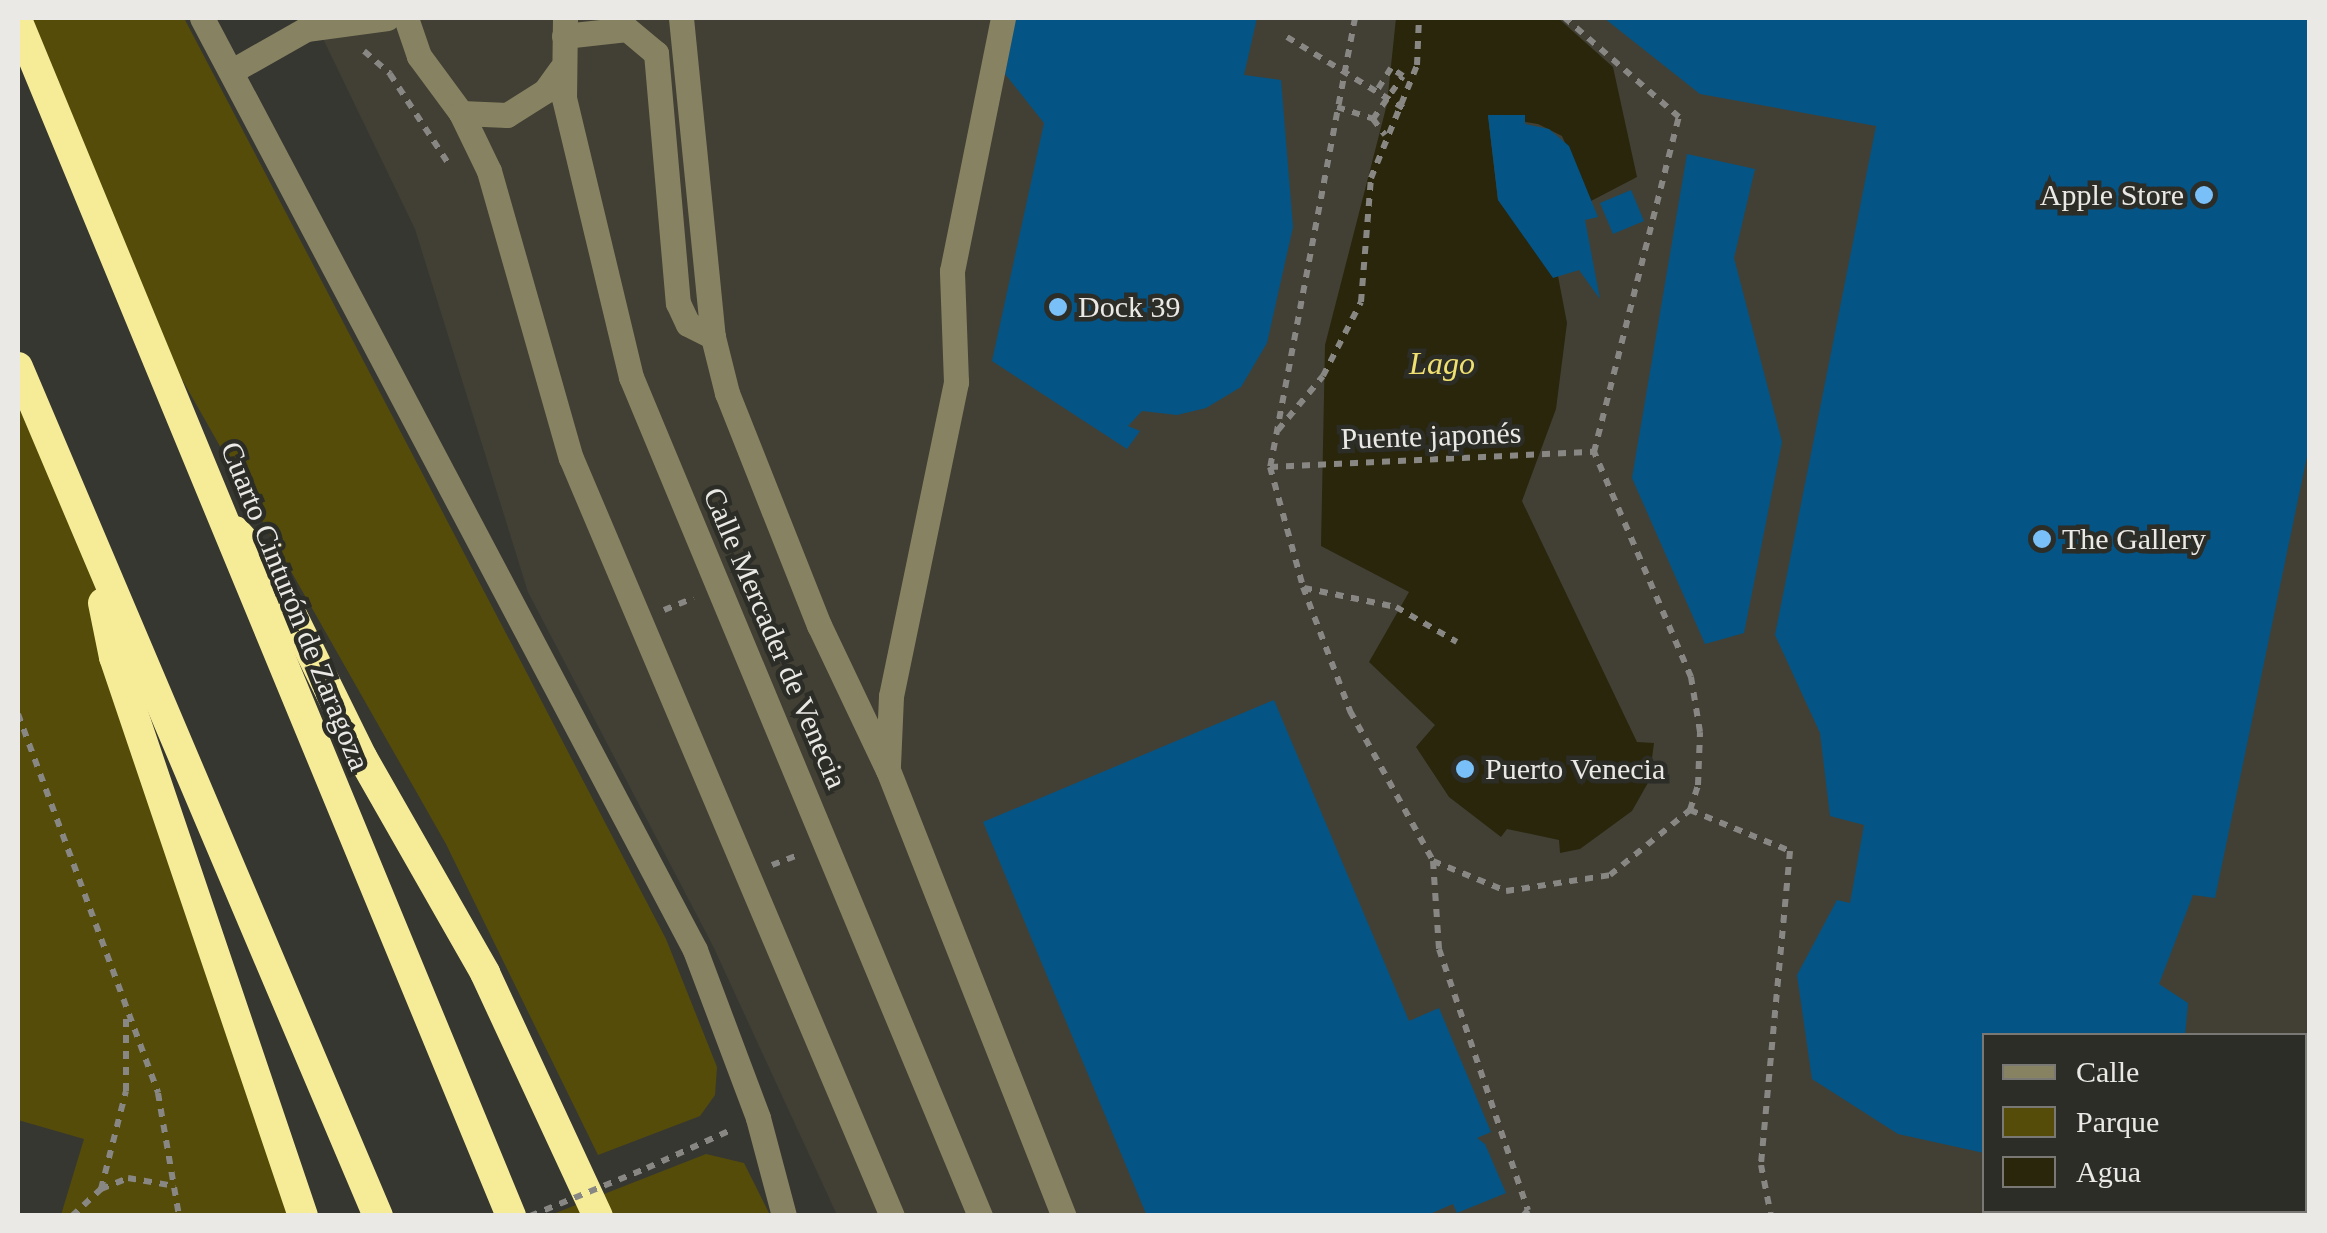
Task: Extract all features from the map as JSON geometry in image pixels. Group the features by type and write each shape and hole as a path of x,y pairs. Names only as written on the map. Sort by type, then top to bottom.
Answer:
{"highway":[{"name":"Cuarto Cinturón de Zaragoza","path":"18,22 224,519 315,754 511,1216"},
{"path":"18,367 378,1216"},
{"path":"224,519 269,568 362,757 485,973 598,1216"},
{"path":"90,541 114,657 303,1216"}],"street":[{"path":"202,18 694,950 758,1118 784,1216"},
{"path":"232,71 306,29 387,18"},
{"path":"406,18 419,56 460,113 489,171 571,458 892,1216"},
{"path":"681,18 713,336 727,393 798,574 888,770 1064,1216"},
{"path":"888,770 891,696 956,382 952,271 1003,18"},
{"path":"564,27 627,29 656,54 678,302 688,324 713,336"},
{"name":"Calle Mercader de Venecia","path":"564,27 560,70 631,377 980,1216"},
{"path":"460,113 507,115 545,91 560,70"}],"path":[{"path":"1355,18 1270,467 1303,588 1350,711 1434,860 1439,949 1528,1210 1524,1216"},
{"path":"1276,433 1322,376 1366,284 1368,194 1386,135 1418,65 1419,18"},
{"path":"1434,860 1506,891 1610,874 1690,810 1700,732 1691,676 1594,452 1679,117 1565,18"},
{"path":"1287,37 1405,109"},
{"path":"1373,118 1403,76 1391,68 1376,92"},
{"path":"1336,106 1373,118 1386,135"},
{"name":"Puente japonés","path":"1270,467 1594,452"},
{"path":"640,621 718,588"},
{"path":"1303,588 1396,607 1457,642"},
{"path":"18,714 158,1093 179,1216"},
{"path":"1690,810 1790,851 1761,1166 1771,1216"},
{"path":"747,874 825,845"},
{"path":"101,1189 126,1090 126,1010"},
{"path":"530,1216 758,1118"},
{"path":"72,1216 101,1189 128,1178 176,1186"}],"shaded area":[{"name":"Puerto Venecia","path":"313,18 2309,18 2309,1215 837,1215 713,946 528,592 415,229"}],"green space":[{"path":"18,18 184,18 666,939 717,1067 715,1095 700,1116 598,1155 446,844 117,265"},
{"path":"18,367 90,541 303,1215 61,1215 84,1139 18,1120"},
{"path":"706,1154 744,1163 770,1215 548,1216"}],"water":[{"name":"Lago","path":"1396,18 1558,18 1613,67 1637,177 1591,201 1562,136 1538,124 1488,116 1498,200 1558,276 1567,323 1556,409 1522,501 1637,742 1654,743 1649,781 1632,811 1580,849 1560,853 1559,840 1507,829 1501,837 1449,797 1416,747 1435,725 1369,662 1409,592 1321,546 1325,345 1387,104"}],"building":[{"path":"1016,18 1257,18 1244,75 1281,80 1293,227 1267,343 1241,387 1206,408 1177,415 1142,411 1128,426 1140,431 1127,449 992,361 1044,123 1005,74"},
{"name":"The Gallery","path":"1604,18 2310,18 2310,442 2215,898 2193,895 2159,984 2188,1003 2185,1033 1982,1033 1982,1153 1898,1134 1812,1079 1797,975 1837,900 1850,903 1864,825 1830,816 1820,733 1775,635 1876,126 1700,94"},
{"path":"1488,115 1525,115 1525,124 1549,129 1569,146 1598,217 1585,220 1600,299 1579,270 1553,278 1498,200"},
{"path":"1687,154 1755,169 1734,258 1782,442 1744,633 1705,644 1632,478"},
{"path":"1631,190 1644,221 1613,234 1600,203"},
{"path":"1274,700 1409,1021 1439,1008 1491,1132 1477,1138 1485,1144 1506,1193 1457,1213 1453,1204 1425,1216 1147,1216 983,822"}],"place":[{"name":"Apple Store","path":"2204,195"},
{"name":"Dock 39","path":"1058,307"},
{"name":"The Gallery","path":"2042,539"},
{"name":"Puerto Venecia","path":"1465,769"}]}
